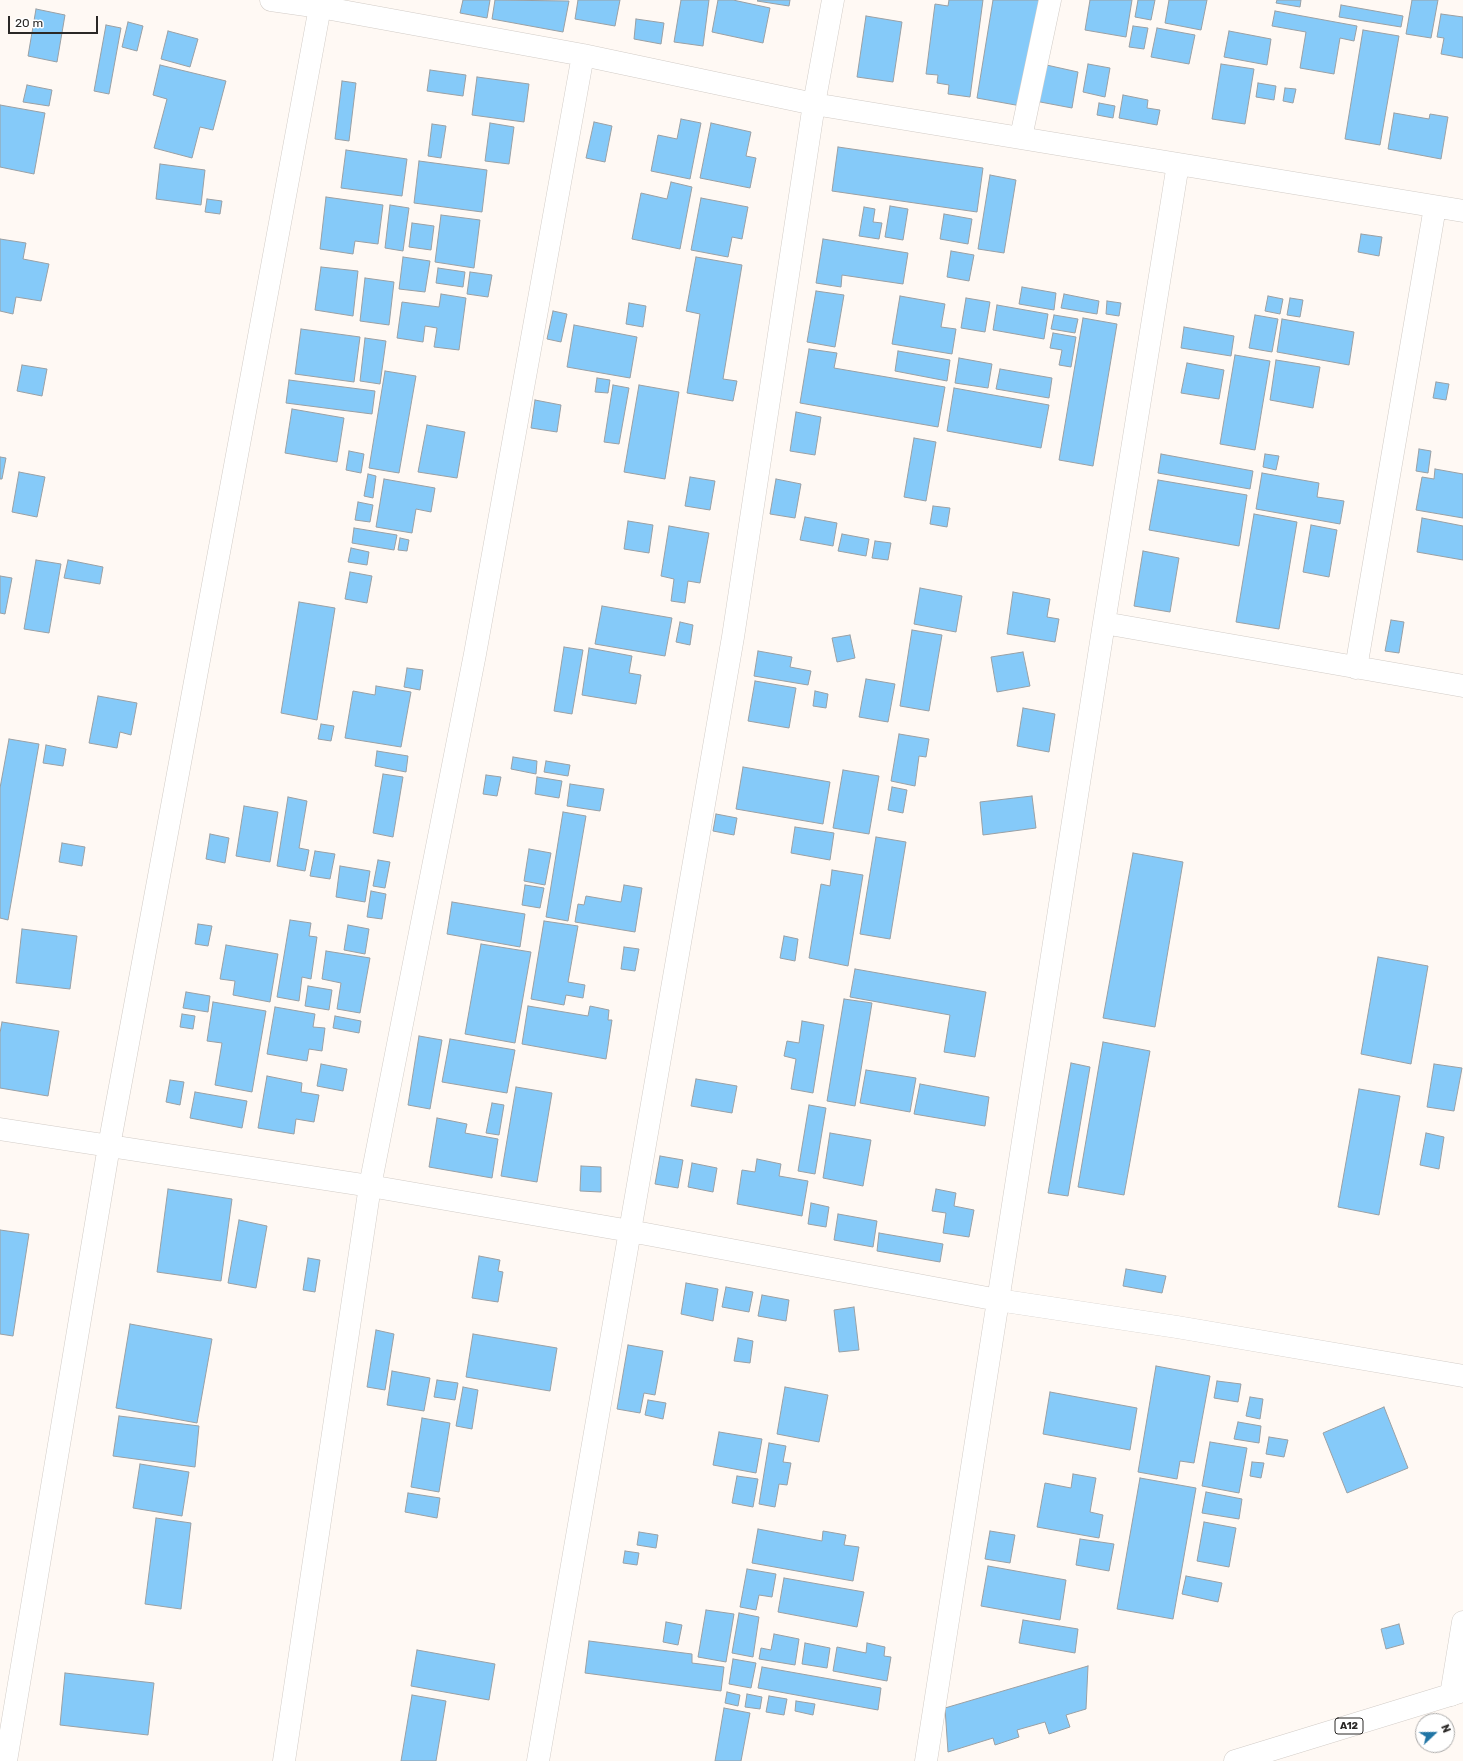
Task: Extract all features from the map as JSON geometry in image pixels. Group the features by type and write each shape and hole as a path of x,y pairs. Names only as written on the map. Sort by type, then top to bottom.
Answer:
{"street":[{"path":"272,0 320,7 583,55 814,104 1463,211"},
{"path":"538,1761 733,638 814,104 833,0"},
{"path":"1021,137 1050,0"},
{"path":"6,1761 109,1146 320,7"},
{"path":"284,1761 370,1186 474,654 583,55"},
{"path":"926,1761 1104,623 1178,164"},
{"path":"1356,668 1435,207"},
{"path":"1104,623 1463,686"},
{"path":"0,1129 370,1186 630,1231 998,1300 1178,1326 1463,1376"},
{"path":"1457,1693 1463,1622"},
{"name":"A12","path":"1235,1761 1457,1693"}],"building":[{"path":"463,0 490,0 487,18 460,13"},
{"path":"495,0 569,1 563,32 492,19"},
{"path":"578,0 620,0 615,26 575,19"},
{"path":"681,0 709,0 703,46 674,42"},
{"path":"718,0 733,0 770,8 763,43 712,32"},
{"path":"790,0 789,6 757,1"},
{"path":"949,0 983,0 970,97 948,94 949,85 937,83 938,75 926,74 935,4 948,6"},
{"path":"993,0 1039,0 1021,106 977,98"},
{"path":"1090,0 1132,0 1126,37 1085,30"},
{"path":"1138,0 1155,0 1151,20 1135,17"},
{"path":"1169,0 1207,0 1201,30 1165,23"},
{"path":"1277,0 1301,0 1300,7 1276,3"},
{"path":"1412,0 1438,0 1431,38 1406,34"},
{"path":"1341,5 1403,16 1401,27 1339,17"},
{"path":"36,9 65,15 57,62 28,56"},
{"path":"1275,11 1357,26 1354,41 1340,38 1334,74 1300,68 1306,32 1272,26"},
{"path":"1441,14 1463,17 1463,58 1441,54 1444,38 1437,37"},
{"path":"866,16 902,22 893,82 857,77"},
{"path":"636,19 664,23 661,44 634,39"},
{"path":"128,22 143,26 137,51 122,47"},
{"path":"106,25 121,28 109,94 94,91"},
{"path":"1133,26 1148,28 1144,49 1129,47"},
{"path":"1157,28 1195,35 1189,64 1151,57"},
{"path":"1363,30 1399,36 1380,145 1345,139"},
{"path":"168,31 198,39 190,67 161,59"},
{"path":"1229,31 1271,39 1267,65 1224,57"},
{"path":"1042,64 1078,72 1072,108 1035,101"},
{"path":"1088,64 1110,68 1105,97 1083,92"},
{"path":"1221,64 1254,69 1245,124 1212,119"},
{"path":"160,65 226,81 213,130 200,127 192,158 154,148 167,99 153,95"},
{"path":"430,70 466,75 463,96 427,91"},
{"path":"477,77 529,84 524,122 472,115"},
{"path":"342,81 356,83 349,141 335,139"},
{"path":"1258,83 1276,86 1274,100 1256,97"},
{"path":"27,85 52,90 49,106 23,102"},
{"path":"1285,88 1296,89 1293,103 1283,101"},
{"path":"1123,95 1148,100 1147,108 1160,110 1157,125 1119,118"},
{"path":"1099,103 1115,106 1113,118 1097,115"},
{"path":"0,105 45,113 34,174 0,167"},
{"path":"1394,113 1429,119 1430,114 1448,117 1441,159 1388,149"},
{"path":"681,119 701,123 690,179 651,171 658,135 677,139"},
{"path":"594,122 612,126 605,162 586,158"},
{"path":"490,123 514,127 509,164 485,161"},
{"path":"711,123 751,132 746,156 756,158 750,188 700,178"},
{"path":"432,124 446,126 441,158 428,156"},
{"path":"838,147 983,168 977,212 832,191"},
{"path":"346,150 407,159 402,196 341,188"},
{"path":"419,161 487,170 482,212 414,203"},
{"path":"160,164 205,170 201,205 156,199"},
{"path":"990,175 1016,180 1004,253 978,249"},
{"path":"671,182 692,187 680,249 632,239 641,193 667,199"},
{"path":"326,197 383,205 378,244 355,241 353,254 320,249"},
{"path":"701,198 748,207 742,239 732,237 728,257 691,250"},
{"path":"207,199 222,201 220,214 205,212"},
{"path":"390,205 409,208 403,251 385,248"},
{"path":"890,206 908,209 903,240 885,237"},
{"path":"864,207 875,209 873,222 882,223 879,239 859,236"},
{"path":"944,214 972,219 968,244 940,239"},
{"path":"441,215 480,220 474,268 435,262"},
{"path":"412,223 434,226 431,250 409,247"},
{"path":"1361,234 1382,237 1379,256 1358,252"},
{"path":"0,239 26,243 23,259 49,264 41,301 16,297 13,314 0,311"},
{"path":"823,239 908,253 903,284 842,275 841,287 816,283"},
{"path":"951,251 974,255 969,281 947,277"},
{"path":"403,257 430,261 425,292 399,289"},
{"path":"696,257 742,265 723,379 737,381 733,401 687,393 700,314 686,311"},
{"path":"321,267 358,271 353,316 315,310"},
{"path":"438,268 465,272 463,287 436,283"},
{"path":"470,272 492,275 488,297 467,294"},
{"path":"365,278 394,282 389,325 360,321"},
{"path":"1022,287 1056,293 1054,310 1019,304"},
{"path":"816,291 844,295 835,347 807,342"},
{"path":"441,294 466,298 459,350 434,347 437,328 425,326 423,342 397,338 402,302 439,307"},
{"path":"1064,294 1099,301 1097,314 1061,308"},
{"path":"900,296 945,304 941,327 956,329 952,354 892,344"},
{"path":"1268,296 1283,299 1280,314 1265,311"},
{"path":"966,298 990,302 985,332 961,328"},
{"path":"1290,298 1303,300 1300,317 1287,315"},
{"path":"1107,301 1121,303 1119,316 1106,314"},
{"path":"629,303 646,306 643,327 626,324"},
{"path":"997,305 1048,314 1044,339 993,330"},
{"path":"553,311 567,314 561,342 547,339"},
{"path":"1054,315 1078,319 1075,333 1051,329"},
{"path":"1255,315 1278,319 1272,352 1249,348"},
{"path":"1083,318 1117,324 1093,466 1059,460"},
{"path":"1282,319 1354,332 1349,365 1277,352"},
{"path":"574,325 637,337 630,378 567,367"},
{"path":"1184,327 1234,336 1231,356 1181,348"},
{"path":"301,329 360,337 354,382 295,374"},
{"path":"1053,333 1076,337 1071,367 1059,365 1062,350 1050,348"},
{"path":"365,338 386,341 380,384 360,381"},
{"path":"809,349 837,353 834,368 945,387 938,427 800,403"},
{"path":"898,351 950,360 947,381 895,371"},
{"path":"1235,355 1270,361 1255,450 1220,444"},
{"path":"959,358 992,364 988,388 955,383"},
{"path":"1276,360 1320,367 1313,408 1270,400"},
{"path":"1187,363 1224,370 1219,399 1181,393"},
{"path":"22,365 47,369 42,396 17,391"},
{"path":"1000,369 1052,378 1049,398 996,389"},
{"path":"385,371 416,376 399,473 369,468"},
{"path":"597,378 610,380 608,393 595,392"},
{"path":"289,380 375,391 372,414 286,403"},
{"path":"1436,382 1449,384 1446,400 1433,398"},
{"path":"613,385 629,388 619,444 604,442"},
{"path":"639,385 679,392 665,479 624,472"},
{"path":"954,388 1049,405 1041,448 947,431"},
{"path":"535,400 561,405 557,432 531,428"},
{"path":"292,409 344,418 337,462 285,453"},
{"path":"796,412 821,417 815,455 790,451"},
{"path":"427,425 465,432 457,478 418,472"},
{"path":"914,438 936,442 926,501 904,497"},
{"path":"1419,449 1431,451 1428,473 1416,471"},
{"path":"349,451 364,454 361,473 346,470"},
{"path":"1161,454 1253,471 1250,489 1158,473"},
{"path":"1265,454 1279,456 1276,470 1263,467"},
{"path":"0,457 6,458 2,479 0,479"},
{"path":"1435,469 1463,474 1463,518 1416,510 1422,477 1434,479"},
{"path":"19,472 45,477 37,517 12,512"},
{"path":"1262,473 1319,483 1317,497 1344,501 1340,524 1256,509"},
{"path":"368,474 376,476 373,498 364,496"},
{"path":"690,477 715,481 710,510 685,506"},
{"path":"384,479 435,488 431,512 416,509 412,533 376,527"},
{"path":"776,479 801,484 795,518 770,514"},
{"path":"1158,480 1247,495 1239,546 1149,530"},
{"path":"358,502 373,505 370,522 355,520"},
{"path":"933,506 950,508 947,527 930,524"},
{"path":"1254,514 1297,522 1279,629 1236,622"},
{"path":"805,517 837,523 833,546 800,540"},
{"path":"1422,518 1463,526 1463,560 1417,552"},
{"path":"628,521 653,525 649,553 624,549"},
{"path":"1311,525 1337,530 1329,577 1303,572"},
{"path":"669,526 709,533 700,583 688,581 685,603 671,601 674,579 661,576"},
{"path":"354,528 397,535 394,550 352,543"},
{"path":"842,534 869,539 866,556 838,551"},
{"path":"400,538 409,540 407,551 398,550"},
{"path":"875,541 891,543 888,560 872,558"},
{"path":"351,548 369,552 367,565 348,562"},
{"path":"1143,551 1179,558 1170,612 1134,606"},
{"path":"36,560 61,564 49,633 24,629"},
{"path":"68,560 103,567 100,584 64,578"},
{"path":"350,572 372,576 367,603 345,599"},
{"path":"0,576 12,578 5,614 0,613"},
{"path":"920,588 962,596 956,632 914,624"},
{"path":"1013,592 1050,599 1047,617 1059,619 1055,642 1007,634"},
{"path":"299,602 335,608 317,720 281,713"},
{"path":"602,606 672,618 665,656 595,644"},
{"path":"1391,620 1404,622 1399,653 1385,651"},
{"path":"680,622 693,625 690,645 676,642"},
{"path":"912,630 942,635 929,711 900,706"},
{"path":"850,635 855,658 837,662 832,638"},
{"path":"564,647 583,650 572,714 554,711"},
{"path":"589,648 632,656 629,673 641,675 636,704 582,695"},
{"path":"758,651 792,657 790,667 811,671 808,685 754,676"},
{"path":"1023,652 1030,686 997,692 991,657"},
{"path":"407,668 423,670 420,690 404,687"},
{"path":"866,679 895,684 888,722 859,717"},
{"path":"755,681 796,688 789,728 748,721"},
{"path":"376,686 411,692 401,747 345,738 353,691 375,695"},
{"path":"815,691 828,694 826,708 813,706"},
{"path":"98,696 137,703 131,735 120,732 117,748 89,743"},
{"path":"1023,708 1055,714 1049,752 1017,746"},
{"path":"321,724 334,726 331,741 318,739"},
{"path":"899,734 929,739 926,757 919,756 915,786 891,781"},
{"path":"9,739 39,744 8,920 0,918 0,788"},
{"path":"46,745 66,749 63,766 43,763"},
{"path":"377,751 408,756 406,772 375,766"},
{"path":"513,757 537,761 536,774 511,769"},
{"path":"546,761 570,765 568,776 544,772"},
{"path":"743,767 830,782 823,824 736,809"},
{"path":"843,770 879,776 869,834 833,828"},
{"path":"383,774 403,777 393,837 373,833"},
{"path":"486,775 501,777 497,796 483,794"},
{"path":"537,777 562,781 559,798 535,794"},
{"path":"570,784 604,789 600,811 567,806"},
{"path":"892,787 907,790 903,813 888,810"},
{"path":"1032,796 1036,828 983,835 980,802"},
{"path":"288,797 307,801 299,848 309,850 305,871 277,866"},
{"path":"244,806 278,812 270,862 236,856"},
{"path":"563,812 586,816 568,921 546,917"},
{"path":"716,814 737,818 734,835 713,831"},
{"path":"795,827 834,833 830,860 791,853"},
{"path":"210,834 229,838 225,863 206,859"},
{"path":"876,837 906,842 890,939 860,934"},
{"path":"62,843 85,847 82,866 59,862"},
{"path":"529,849 551,853 545,885 524,881"},
{"path":"315,851 335,854 330,879 310,876"},
{"path":"1133,853 1183,862 1155,1027 1103,1018"},
{"path":"378,860 390,862 385,888 373,886"},
{"path":"340,866 370,871 365,902 336,897"},
{"path":"832,870 863,875 848,966 809,958 821,884 830,886"},
{"path":"525,885 544,888 540,908 522,905"},
{"path":"624,885 642,888 635,932 575,922 578,904 584,905 586,896 621,902"},
{"path":"371,891 386,894 382,919 367,917"},
{"path":"452,902 525,914 520,947 447,934"},
{"path":"290,920 311,923 309,936 317,937 311,979 302,977 299,1001 277,997"},
{"path":"544,921 578,926 568,982 585,985 583,998 566,995 564,1005 531,999"},
{"path":"198,924 212,926 208,946 195,944"},
{"path":"348,925 369,929 365,954 344,950"},
{"path":"22,929 77,936 70,989 16,983"},
{"path":"784,936 798,939 795,961 780,958"},
{"path":"481,944 531,952 515,1043 465,1034"},
{"path":"226,945 278,954 270,1002 233,995 235,981 220,979"},
{"path":"624,947 639,949 635,971 621,969"},
{"path":"326,951 370,958 360,1013 337,1009 341,983 322,979"},
{"path":"1378,957 1428,966 1411,1064 1361,1054"},
{"path":"855,969 986,992 975,1057 944,1052 950,1015 850,997"},
{"path":"308,986 332,990 329,1010 305,1006"},
{"path":"186,992 210,996 208,1012 183,1008"},
{"path":"844,999 872,1003 855,1106 827,1101"},
{"path":"213,1002 266,1011 252,1092 215,1085 222,1043 207,1041"},
{"path":"528,1006 588,1016 590,1006 609,1010 608,1020 612,1020 606,1059 522,1044"},
{"path":"275,1007 315,1014 313,1027 325,1028 322,1051 309,1049 307,1061 267,1054"},
{"path":"182,1014 195,1016 193,1029 180,1027"},
{"path":"335,1016 361,1021 359,1033 333,1028"},
{"path":"802,1021 824,1025 813,1093 791,1089 796,1059 784,1056 787,1041 799,1043"},
{"path":"2,1022 59,1031 48,1096 0,1088 0,1033"},
{"path":"419,1036 442,1040 430,1109 408,1105"},
{"path":"450,1039 515,1050 507,1093 442,1082"},
{"path":"1103,1042 1150,1051 1124,1195 1078,1187"},
{"path":"1071,1063 1090,1067 1068,1196 1048,1193"},
{"path":"321,1064 347,1069 343,1091 317,1086"},
{"path":"1434,1064 1462,1068 1454,1111 1427,1107"},
{"path":"866,1070 916,1078 910,1112 860,1103"},
{"path":"267,1076 302,1083 301,1092 319,1095 314,1122 296,1119 294,1134 258,1128"},
{"path":"696,1079 737,1086 732,1113 691,1106"},
{"path":"170,1080 184,1082 180,1105 166,1102"},
{"path":"920,1084 989,1097 985,1126 914,1114"},
{"path":"516,1087 552,1093 537,1182 501,1176"},
{"path":"1359,1089 1400,1096 1379,1215 1338,1207"},
{"path":"195,1092 247,1101 242,1128 190,1118"},
{"path":"492,1103 504,1105 499,1135 486,1133"},
{"path":"809,1105 826,1108 815,1174 798,1171"},
{"path":"437,1118 467,1124 465,1133 498,1139 492,1178 429,1167"},
{"path":"830,1133 871,1140 863,1186 823,1178"},
{"path":"1426,1133 1444,1137 1439,1169 1420,1165"},
{"path":"660,1156 683,1160 678,1188 655,1184"},
{"path":"757,1159 781,1164 779,1176 808,1181 802,1216 737,1204 742,1170 755,1172"},
{"path":"692,1163 717,1168 713,1192 688,1187"},
{"path":"581,1166 601,1167 601,1192 580,1191"},
{"path":"168,1189 232,1199 221,1281 157,1272"},
{"path":"936,1189 956,1193 954,1206 974,1210 969,1237 943,1233 946,1213 932,1211"},
{"path":"811,1203 829,1207 826,1227 808,1224"},
{"path":"838,1214 877,1221 873,1247 834,1240"},
{"path":"239,1220 267,1226 256,1288 228,1283"},
{"path":"0,1230 29,1234 13,1336 0,1334"},
{"path":"879,1233 943,1244 940,1262 877,1251"},
{"path":"479,1256 500,1260 498,1271 503,1272 498,1302 472,1298"},
{"path":"308,1258 320,1260 315,1292 303,1290"},
{"path":"1126,1269 1166,1276 1162,1293 1123,1286"},
{"path":"686,1283 718,1289 713,1321 681,1314"},
{"path":"726,1287 753,1292 749,1312 722,1307"},
{"path":"762,1295 789,1300 786,1321 758,1316"},
{"path":"854,1307 859,1350 839,1352 834,1310"},
{"path":"130,1324 212,1339 197,1423 116,1408"},
{"path":"376,1330 394,1334 385,1390 367,1387"},
{"path":"473,1334 557,1348 550,1391 466,1377"},
{"path":"738,1338 753,1341 750,1363 734,1361"},
{"path":"628,1345 663,1351 655,1395 644,1393 640,1413 617,1409"},
{"path":"1156,1366 1210,1376 1194,1463 1180,1461 1177,1479 1138,1472"},
{"path":"392,1371 430,1378 424,1411 387,1405"},
{"path":"437,1380 458,1383 455,1400 434,1397"},
{"path":"1217,1381 1241,1384 1238,1402 1214,1398"},
{"path":"463,1387 478,1390 472,1429 456,1426"},
{"path":"785,1387 828,1395 819,1442 777,1434"},
{"path":"1050,1392 1137,1408 1130,1450 1043,1434"},
{"path":"1250,1397 1263,1399 1260,1419 1246,1416"},
{"path":"648,1400 666,1403 663,1419 645,1415"},
{"path":"1384,1407 1408,1468 1347,1493 1323,1433"},
{"path":"119,1416 199,1426 195,1467 113,1456"},
{"path":"422,1418 450,1423 439,1492 411,1487"},
{"path":"1238,1422 1261,1426 1259,1443 1234,1439"},
{"path":"719,1432 762,1439 756,1473 713,1465"},
{"path":"1269,1437 1288,1440 1284,1457 1266,1454"},
{"path":"1210,1442 1247,1448 1239,1493 1202,1486"},
{"path":"769,1443 786,1446 783,1462 791,1463 787,1485 779,1484 775,1507 759,1504"},
{"path":"1252,1462 1264,1463 1261,1478 1250,1476"},
{"path":"140,1464 189,1472 182,1516 133,1508"},
{"path":"1073,1474 1096,1478 1090,1512 1103,1515 1099,1538 1037,1527 1045,1483 1071,1488"},
{"path":"737,1476 758,1479 753,1507 732,1503"},
{"path":"1140,1478 1196,1488 1173,1619 1117,1609"},
{"path":"1206,1492 1242,1499 1239,1519 1202,1513"},
{"path":"408,1493 440,1498 437,1518 405,1512"},
{"path":"156,1518 191,1523 181,1609 145,1604"},
{"path":"1204,1522 1236,1528 1229,1567 1197,1561"},
{"path":"758,1529 822,1541 823,1531 846,1535 844,1545 859,1547 853,1581 752,1563"},
{"path":"990,1531 1015,1535 1010,1563 985,1559"},
{"path":"639,1532 658,1535 656,1548 637,1545"},
{"path":"1080,1539 1114,1544 1109,1571 1076,1565"},
{"path":"625,1551 639,1553 637,1565 623,1563"},
{"path":"988,1566 1066,1580 1060,1620 981,1606"},
{"path":"747,1569 776,1574 772,1597 759,1595 756,1610 740,1607"},
{"path":"1186,1576 1222,1583 1218,1602 1182,1594"},
{"path":"784,1578 864,1592 857,1627 778,1612"},
{"path":"706,1610 734,1614 726,1662 698,1657"},
{"path":"739,1613 759,1617 753,1657 732,1653"},
{"path":"1023,1620 1078,1629 1075,1653 1019,1643"},
{"path":"666,1622 682,1625 678,1645 663,1642"},
{"path":"1399,1624 1404,1644 1386,1649 1381,1629"},
{"path":"774,1634 799,1639 795,1665 759,1659 761,1648 771,1650"},
{"path":"589,1641 692,1654 692,1663 724,1667 721,1691 585,1673"},
{"path":"805,1643 830,1648 827,1668 802,1664"},
{"path":"867,1643 885,1647 884,1656 891,1657 887,1681 833,1671 837,1647 866,1653"},
{"path":"417,1650 495,1664 489,1700 411,1686"},
{"path":"733,1659 756,1663 751,1688 729,1684"},
{"path":"1088,1666 1086,1709 1066,1715 1070,1727 1049,1734 1045,1722 1017,1730 1019,1737 995,1745 993,1738 948,1752 945,1708"},
{"path":"762,1667 881,1688 878,1710 758,1688"},
{"path":"65,1673 154,1683 148,1735 60,1725"},
{"path":"727,1692 740,1695 738,1706 725,1703"},
{"path":"747,1694 762,1697 760,1709 745,1707"},
{"path":"412,1695 446,1701 436,1761 401,1761"},
{"path":"769,1696 787,1699 784,1715 766,1712"},
{"path":"796,1701 815,1704 813,1715 795,1711"},
{"path":"724,1708 750,1713 741,1761 715,1761"}]}
